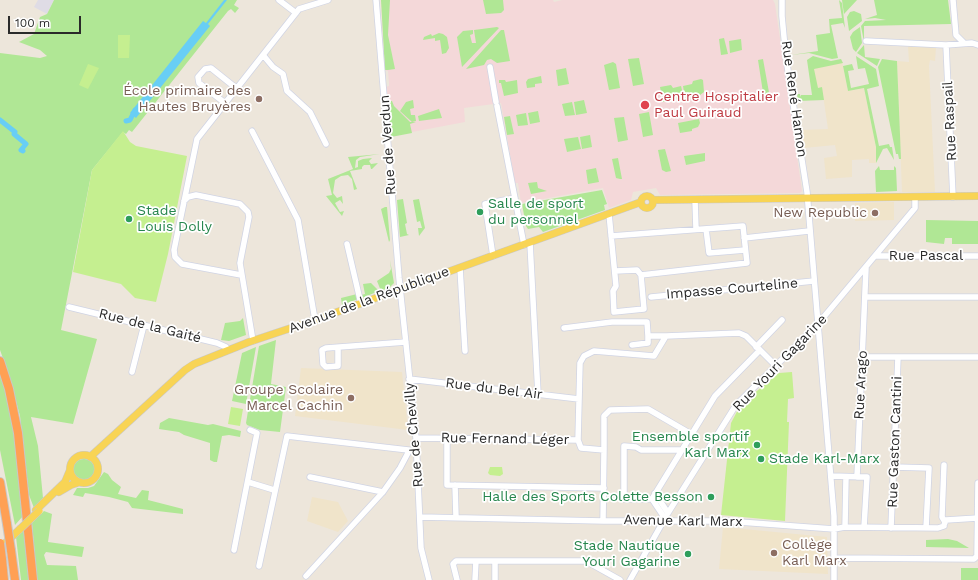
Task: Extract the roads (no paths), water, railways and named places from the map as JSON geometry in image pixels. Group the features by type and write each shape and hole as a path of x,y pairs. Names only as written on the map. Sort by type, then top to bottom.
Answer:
{"highway":[{"path":"0,360 9,389 17,426 33,580"},
{"path":"0,482 11,550 14,580"},
{"path":"0,544 4,580"}],"main road":[{"name":"Avenue de la République","path":"90,457 185,370 228,350 361,304 641,202 642,206 648,208 653,204 653,200 978,196"},
{"name":"Avenue de la République","path":"96,463 102,451 118,432"},
{"path":"0,544 60,491 80,482 88,482 95,478 98,471 96,463 90,457 82,456 75,459 70,466 67,479 37,511"},
{"path":"70,470 73,478 80,482"},
{"path":"0,548 20,527"}],"street":[{"path":"279,0 296,13"},
{"path":"241,275 178,262 175,257 174,250 197,139 296,13 303,7 328,0"},
{"name":"Rue de Verdun","path":"376,0 400,290"},
{"name":"Rue René Hamon","path":"782,0 786,58 790,76 807,198 831,476 834,529 834,580"},
{"path":"953,0 956,35 964,43"},
{"path":"946,45 956,35"},
{"path":"866,41 946,45 972,43 978,45"},
{"name":"Rue Raspail","path":"946,45 953,196"},
{"path":"263,55 273,67 283,74 287,91 310,112 326,144"},
{"path":"490,67 515,198 527,244 538,394"},
{"path":"225,103 199,83 198,78 205,69 211,68 236,88"},
{"path":"252,131 298,220 315,320"},
{"path":"184,202 188,197 196,195 240,204 248,212 249,217 240,263 253,341"},
{"name":"Rue Youri Gagarine","path":"630,580 668,513 736,405 817,325 915,208 915,197"},
{"path":"493,256 485,204 515,198"},
{"path":"695,200 696,229"},
{"path":"609,214 616,286 613,291 614,312 644,309 641,275 636,270 615,271"},
{"path":"611,236 743,226 747,263 641,275"},
{"path":"706,229 708,253 745,250"},
{"path":"744,238 809,231"},
{"path":"347,244 361,304"},
{"name":"Rue Pascal","path":"875,256 978,256"},
{"name":"Rue Arago","path":"857,477 866,267"},
{"path":"460,268 465,351"},
{"name":"Impasse Courteline","path":"651,297 814,281"},
{"name":"Rue de Chevilly","path":"400,290 416,438 421,548 429,580"},
{"path":"865,297 978,297"},
{"name":"Rue de la Gaité","path":"69,307 217,343 226,347 228,350"},
{"path":"652,499 681,450 720,390 782,320"},
{"path":"564,328 612,322 647,322 648,343 632,345"},
{"path":"132,372 144,325"},
{"path":"648,336 739,332 746,336 776,366"},
{"name":"Rue Fernand Léger","path":"416,438 578,440 580,363 584,356 594,351 654,356 666,336"},
{"path":"338,348 406,342"},
{"path":"862,357 978,357"},
{"name":"Rue Gaston Cantini","path":"891,528 898,357"},
{"name":"Rue du Bel Air","path":"410,379 579,399"},
{"path":"603,520 604,416 610,410 648,409 691,434"},
{"path":"234,550 257,433 250,430"},
{"path":"259,566 285,439 288,435 417,451"},
{"path":"447,438 447,485 604,488"},
{"path":"578,440 581,448 604,450"},
{"path":"652,499 624,499 624,446 641,450 681,450"},
{"path":"306,576 383,492 400,468 409,451"},
{"path":"944,465 942,517 946,523"},
{"path":"894,467 929,468 926,528"},
{"path":"831,476 868,477 864,528"},
{"path":"310,477 383,492"},
{"path":"845,527 846,477"},
{"path":"248,482 274,490"},
{"path":"834,558 974,559 977,556 978,483"},
{"path":"455,485 456,517"},
{"path":"655,493 668,513"},
{"path":"652,499 664,520"},
{"name":"Avenue Karl Marx","path":"420,516 726,521 834,529 845,527 938,528 946,523 978,518"},
{"path":"457,580 454,566 455,561 584,561 620,580"},
{"path":"475,580 476,561"},
{"path":"495,561 495,580"}],"water":[{"path":"224,0 227,0 208,24 210,26 136,118 130,113 203,21 206,23"}],"waterway":[{"path":"126,121 130,120 135,110"},
{"path":"0,120 15,132 14,134 26,144 21,150 23,151"}],"place":[{"name":"École primaire des Hautes Bruyères","path":"259,99"},
{"name":"Centre Hospitalier Paul Guiraud","path":"645,105"},
{"name":"Salle de sport du personnel","path":"480,212"},
{"name":"New Republic","path":"875,213"},
{"name":"Stade Louis Dolly","path":"129,219"},
{"name":"Groupe Scolaire Marcel Cachin","path":"351,398"},
{"name":"Ensemble sportif Karl Marx","path":"757,445"},
{"name":"Stade Karl-Marx","path":"761,459"},
{"name":"Halle des Sports Colette Besson","path":"711,497"},
{"name":"Collège Karl Marx","path":"774,553"},
{"name":"Stade Nautique Youri Gagarine","path":"688,554"}]}
